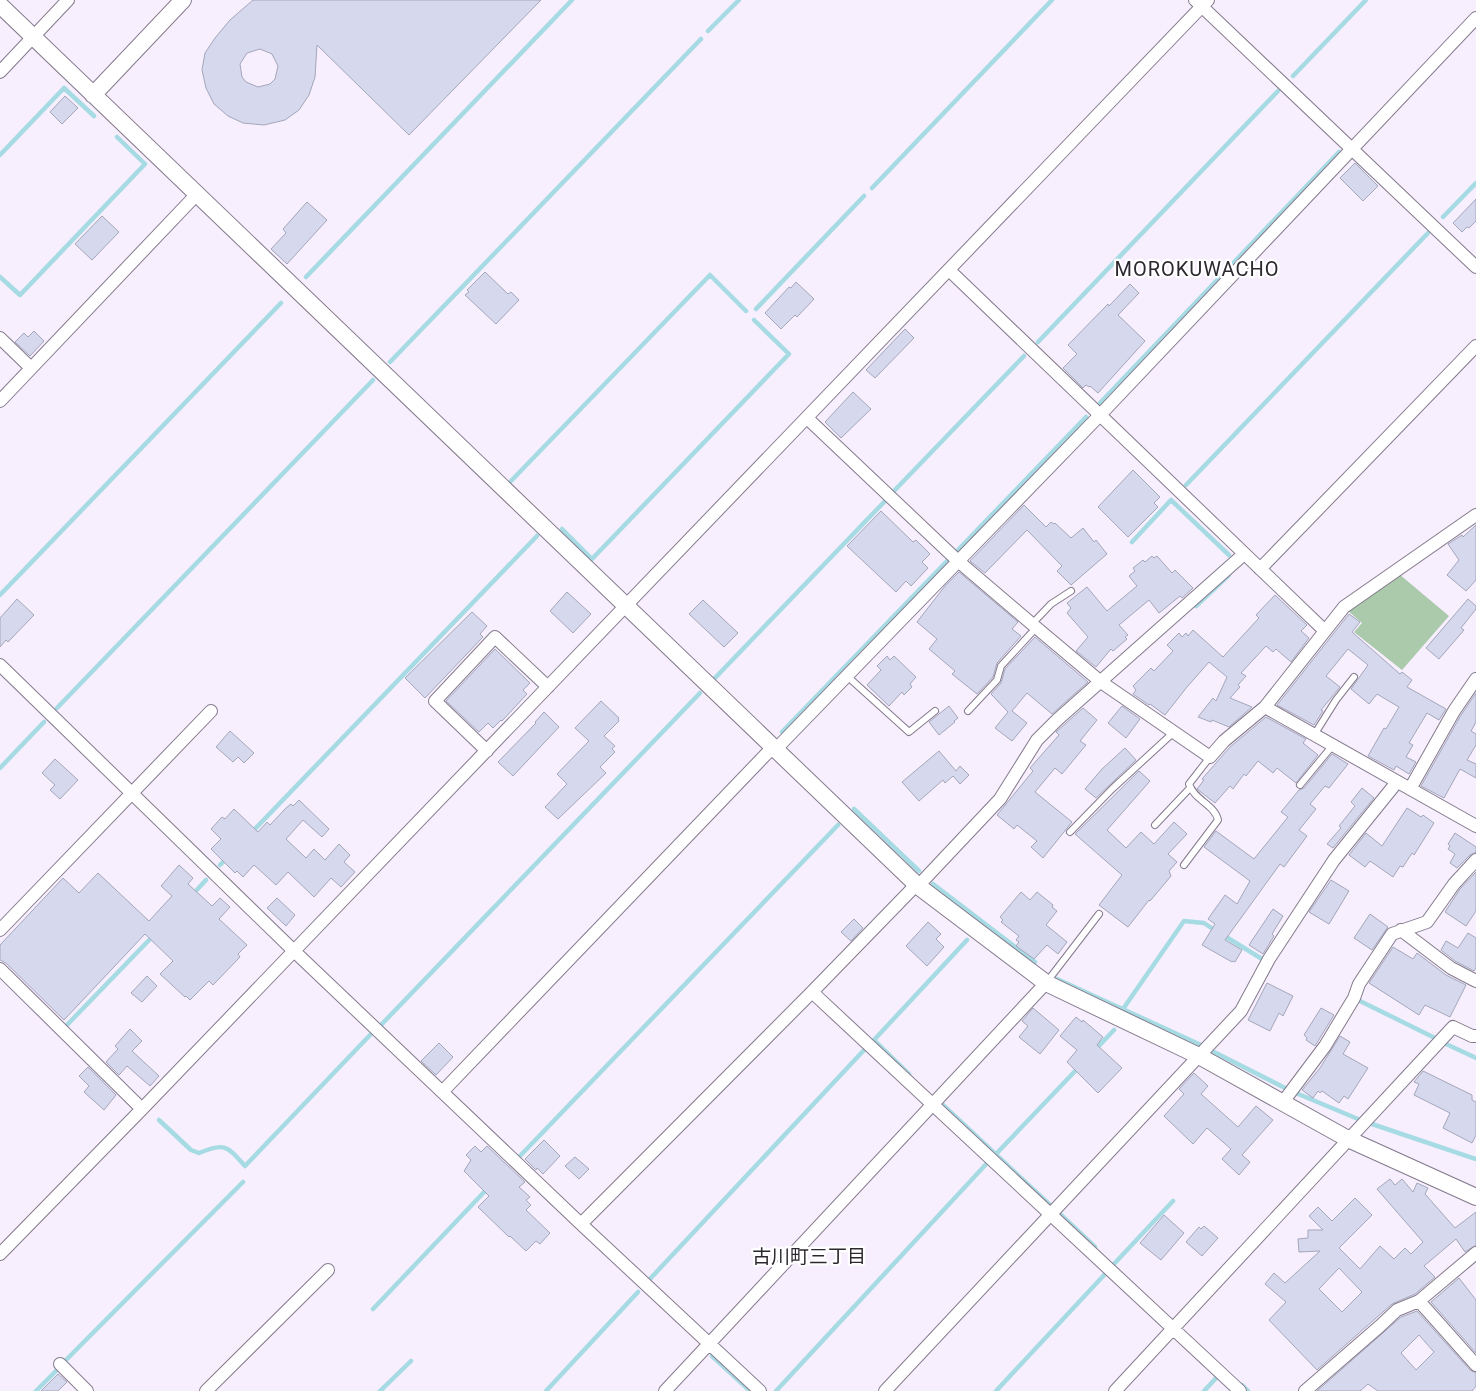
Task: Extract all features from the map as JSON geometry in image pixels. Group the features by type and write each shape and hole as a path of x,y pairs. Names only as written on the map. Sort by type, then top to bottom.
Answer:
{"street":[{"path":"0,72 68,0"},
{"path":"93,94 183,0"},
{"path":"0,1254 807,418 1202,2 1476,267"},
{"path":"0,5 773,749 917,885 1046,983 1199,1056 1348,1139 1476,1197"},
{"path":"443,1091 1100,414 1476,18"},
{"path":"0,401 198,194"},
{"path":"949,270 1324,630"},
{"path":"0,338 31,368"},
{"path":"1260,569 1476,346"},
{"path":"807,418 958,561 1034,626 1101,682 1210,757 1224,741 1265,707 1324,630 1344,608 1476,515"},
{"path":"581,1224 812,992 1000,799 1038,740 1057,720 1244,554"},
{"path":"487,751 435,701 495,637 548,687"},
{"path":"0,665 133,792 294,951 760,1391"},
{"path":"1410,788 1454,711 1476,679"},
{"path":"1265,707 1476,826"},
{"path":"0,930 211,711"},
{"path":"885,1391 1241,1011 1269,960 1334,860 1397,782"},
{"path":"1283,1102 1325,1046 1354,998 1359,984 1392,934 1427,922 1454,884 1476,860"},
{"path":"1401,930 1452,968 1476,981"},
{"path":"0,969 142,1109"},
{"path":"665,1391 1046,983"},
{"path":"812,992 1240,1391"},
{"path":"1115,1391 1453,1027 1476,1036"},
{"path":"1305,1391 1396,1310 1419,1301 1476,1254"},
{"path":"206,1391 328,1270"},
{"path":"1419,1301 1476,1365"},
{"path":"60,1364 87,1391"}],"lane":[{"path":"968,711 997,680 1000,666 1051,604 1071,591"},
{"path":"847,676 909,732 935,711"},
{"path":"1314,735 1336,700 1354,677"},
{"path":"1070,832 1112,789 1174,732"},
{"path":"1300,785 1332,745"},
{"path":"1184,865 1218,820 1217,814 1191,790 1189,784 1210,757"},
{"path":"1155,825 1190,788"},
{"path":"1046,983 1099,914"}],"green space":[{"path":"1399,574 1449,616 1402,670 1354,632 1362,623 1347,610"}],"building":[{"path":"253,0 541,0 409,135 317,45 315,77 309,95 299,110 285,120 264,125 243,123 228,116 214,104 206,88 202,70 205,53 230,20","holes":["260,49 272,54 278,66 275,79 270,84 258,87 246,82 242,77 240,64 247,53"]},
{"path":"65,96 78,108 62,124 50,112"},
{"path":"1355,163 1378,186 1363,201 1340,178"},
{"path":"1476,199 1476,221 1462,232 1453,223"},
{"path":"307,202 327,220 287,264 271,249 286,233 283,229"},
{"path":"102,216 119,232 92,260 75,244"},
{"path":"485,272 508,294 511,292 519,300 496,324 465,295 469,292 467,290"},
{"path":"796,282 814,299 797,317 795,315 781,329 765,313"},
{"path":"1130,284 1139,293 1118,315 1145,341 1098,393 1090,386 1086,385 1083,388 1063,368 1077,354 1068,345"},
{"path":"905,329 914,338 875,378 866,370"},
{"path":"34,331 44,341 30,356 15,342 24,333 28,337"},
{"path":"853,392 871,409 841,438 825,422"},
{"path":"1133,470 1160,497 1154,503 1158,507 1128,537 1098,507"},
{"path":"1024,505 1046,527 1051,522 1055,523 1071,538 1083,528 1107,554 1071,585 1057,571 1062,566 1027,530 985,573 970,561"},
{"path":"881,511 913,542 916,540 930,554 922,562 928,568 911,586 906,581 896,592 847,546"},
{"path":"1476,525 1476,580 1466,591 1447,575 1459,560 1448,544 1462,535 1463,537"},
{"path":"1152,556 1154,558 1157,556 1172,573 1175,570 1193,588 1182,598 1180,596 1159,613 1149,600 1119,625 1128,635 1125,637 1127,639 1113,651 1111,649 1096,667 1076,651 1088,637 1067,613 1071,608 1067,603 1087,587 1107,611 1137,586 1129,576 1135,571 1133,568"},
{"path":"959,572 1018,622 1012,629 1021,636 997,663 993,677 977,694 952,674 955,671 929,649 937,639 917,622 945,586"},
{"path":"567,592 591,614 573,633 550,611"},
{"path":"1275,595 1307,625 1301,631 1309,638 1291,662 1276,649 1273,652 1266,646 1241,673 1246,676 1238,685 1240,687 1230,698 1252,707 1229,727 1198,717 1213,698 1216,701 1227,677 1209,662 1165,715 1133,694 1136,690 1133,686 1151,668 1154,671 1173,651 1167,645 1179,633 1182,637 1186,633 1188,636 1193,630 1223,657 1259,618 1256,615"},
{"path":"17,599 34,615 8,642 6,640 0,647 0,618"},
{"path":"1468,599 1476,606 1476,609 1461,628 1464,630 1439,659 1426,648"},
{"path":"703,600 738,633 724,647 689,614"},
{"path":"472,612 487,626 480,634 483,637 425,698 405,678"},
{"path":"1349,614 1360,622 1352,632 1400,674 1402,672 1412,680 1407,687 1446,709 1439,720 1427,713 1409,743 1413,745 1406,757 1416,762 1409,774 1396,766 1394,770 1368,756 1399,707 1377,694 1369,704 1351,689 1368,665 1348,649 1326,676 1340,687 1321,710 1323,711 1314,725 1277,705"},
{"path":"1035,637 1088,682 1052,714 1027,693 1012,711 1027,723 1012,741 995,728 1008,712 991,694 1001,683 1005,669"},
{"path":"495,649 530,683 523,690 527,694 502,721 493,728 488,723 479,732 446,701"},
{"path":"887,656 890,660 894,656 916,677 910,684 912,687 904,695 902,692 889,706 867,685 881,670 877,666"},
{"path":"1476,693 1476,722 1471,731 1476,734 1476,745 1467,760 1476,764 1476,778 1460,769 1444,798 1421,786 1461,715"},
{"path":"601,701 619,718 619,721 604,736 615,746 612,749 615,752 600,767 606,773 558,819 545,807 567,784 557,774 589,741 575,728"},
{"path":"949,706 958,718 939,735 929,722"},
{"path":"1122,706 1140,719 1126,738 1108,723"},
{"path":"1083,708 1097,720 1080,741 1086,745 1062,774 1055,768 1035,792 1072,822 1043,858 1031,847 1037,841 1017,825 1014,829 997,815 1033,771 1030,768 1059,735 1056,732"},
{"path":"544,712 559,727 513,776 498,762 536,723"},
{"path":"1266,717 1306,739 1303,743 1318,755 1296,783 1277,768 1273,773 1258,761 1246,776 1244,774 1233,789 1230,786 1215,803 1197,789 1204,780 1202,779 1230,747"},
{"path":"230,731 254,753 244,763 238,757 233,762 216,747"},
{"path":"1125,748 1136,760 1096,798 1085,789 1102,769"},
{"path":"939,751 956,771 960,766 969,775 960,784 953,776 945,783 943,780 919,801 902,782"},
{"path":"1332,754 1348,764 1329,788 1325,786 1310,804 1316,809 1299,830 1307,836 1284,867 1280,864 1225,940 1242,950 1235,962 1202,945 1215,924 1208,919 1225,895 1237,904 1250,881 1204,847 1216,831 1254,859 1288,817 1281,812"},
{"path":"55,759 78,780 60,799 50,790 55,785 42,773"},
{"path":"1139,771 1150,781 1107,830 1126,848 1141,832 1154,844 1174,822 1187,834 1168,854 1177,862 1169,871 1171,876 1128,927 1099,905 1122,875 1075,834"},
{"path":"1362,788 1374,798 1333,848 1327,844 1341,828 1339,826 1355,806 1351,802"},
{"path":"299,800 329,829 322,837 303,820 286,839 306,858 314,849 325,860 339,844 350,855 344,862 355,872 341,887 331,878 314,897 288,872 276,885 254,865 243,877 237,871 235,873 211,849 221,839 211,829 222,817 225,819 234,809 258,832 267,822 270,825 286,808 291,804 293,806"},
{"path":"1407,808 1421,817 1423,815 1434,823 1414,855 1412,853 1403,867 1400,866 1393,877 1370,861 1365,867 1349,855 1366,833 1382,846"},
{"path":"1455,833 1476,847 1476,852 1470,855 1457,868 1450,863 1455,854 1448,849 1450,846 1448,844"},
{"path":"179,865 193,878 188,884 212,906 220,898 230,907 219,919 247,945 238,954 240,957 213,985 209,981 190,1000 160,974 173,961 145,934 64,1020 6,963 0,960 0,945 63,878 79,893 98,873 149,921 172,896 161,886"},
{"path":"1476,872 1476,911 1466,926 1445,912 1460,889"},
{"path":"1331,880 1349,891 1329,924 1309,912"},
{"path":"1021,892 1030,900 1037,892 1053,905 1052,907 1057,911 1046,925 1067,942 1058,954 1047,945 1034,959 1016,946 1019,942 1016,940 1019,936 1001,922 1003,920 1000,917"},
{"path":"277,898 295,915 286,926 267,908"},
{"path":"1273,909 1283,916 1263,954 1249,945"},
{"path":"1370,914 1388,927 1372,950 1354,938"},
{"path":"854,919 863,928 851,941 841,932"},
{"path":"928,922 941,934 936,939 944,947 927,966 906,946"},
{"path":"1468,933 1476,938 1476,968 1474,971 1455,961 1441,950 1446,941 1458,948"},
{"path":"1393,947 1413,959 1417,953 1446,975 1466,985 1450,1017 1425,1005 1419,1015 1369,983"},
{"path":"147,976 157,986 142,1002 131,993"},
{"path":"1267,983 1293,996 1283,1016 1279,1013 1270,1031 1248,1020"},
{"path":"1033,1008 1059,1030 1040,1054 1019,1037 1028,1026 1022,1021"},
{"path":"1321,1008 1334,1015 1315,1046 1306,1040 1307,1038 1304,1035"},
{"path":"1076,1017 1082,1022 1083,1020 1103,1037 1097,1045 1122,1068 1098,1093 1067,1062 1077,1050 1060,1036"},
{"path":"130,1029 142,1041 132,1051 159,1076 150,1086 127,1066 119,1075 106,1062 118,1049 115,1046"},
{"path":"1340,1036 1350,1042 1343,1054 1368,1068 1348,1099 1344,1096 1339,1103 1322,1091 1320,1093 1318,1091 1313,1098 1302,1090 1320,1068"},
{"path":"439,1043 453,1057 436,1075 421,1061"},
{"path":"88,1067 116,1095 104,1110 84,1092 89,1086 79,1076"},
{"path":"1423,1071 1472,1095 1472,1100 1476,1102 1476,1135 1472,1143 1443,1128 1450,1113 1414,1095 1419,1084 1414,1082"},
{"path":"1194,1073 1208,1086 1201,1094 1238,1127 1256,1106 1273,1120 1242,1155 1250,1162 1239,1175 1222,1159 1231,1149 1207,1128 1193,1144 1164,1116 1184,1094 1179,1089"},
{"path":"544,1140 560,1156 543,1174 525,1159"},
{"path":"475,1146 481,1152 487,1146 525,1182 519,1187 530,1197 526,1200 531,1205 526,1210 550,1233 540,1244 536,1241 526,1251 478,1207 489,1196 464,1171 471,1160 466,1155"},
{"path":"575,1157 589,1169 579,1179 565,1166"},
{"path":"1390,1179 1395,1185 1402,1179 1413,1192 1417,1183 1428,1188 1425,1194 1455,1228 1476,1212 1476,1245 1465,1252 1456,1239 1424,1266 1435,1277 1415,1294 1392,1304 1317,1370 1269,1320 1286,1302 1265,1284 1274,1273 1285,1283 1320,1251 1299,1252 1298,1239 1308,1238 1308,1230 1323,1230 1309,1216 1318,1207 1332,1221 1355,1198 1372,1215 1339,1248 1360,1269 1380,1246 1394,1259 1405,1248 1411,1254 1423,1242 1377,1189","holes":["1339,1268 1362,1292 1342,1312 1319,1289"]},
{"path":"1164,1215 1184,1233 1161,1260 1140,1243"},
{"path":"1204,1226 1218,1238 1202,1256 1186,1242 1199,1227 1201,1229"},
{"path":"1459,1278 1476,1300 1476,1353 1431,1302"},
{"path":"1417,1311 1470,1370 1476,1373 1476,1386 1472,1391 1378,1391 1368,1384 1360,1391 1317,1391 1401,1317","holes":["1419,1335 1434,1352 1416,1370 1401,1353"]},
{"path":"58,1374 67,1382 58,1391 41,1391"}],"waterway":[{"path":"306,277 572,0"},
{"path":"708,31 739,0"},
{"path":"872,188 1052,0"},
{"path":"1293,76 1366,0"},
{"path":"390,362 701,39"},
{"path":"0,155 64,88 94,116"},
{"path":"1038,342 1278,91"},
{"path":"0,277 20,295 145,164 117,137"},
{"path":"1100,403 1339,152"},
{"path":"1443,217 1476,183"},
{"path":"756,309 864,196"},
{"path":"1186,485 1428,233"},
{"path":"511,481 710,275 746,311"},
{"path":"0,595 281,303"},
{"path":"562,529 592,559 789,354 754,320"},
{"path":"893,492 1024,356"},
{"path":"57,708 373,380"},
{"path":"957,551 1086,417"},
{"path":"715,678 886,500"},
{"path":"1132,542 1171,500 1229,555"},
{"path":"252,832 537,536"},
{"path":"782,732 948,560"},
{"path":"1196,606 1229,575"},
{"path":"381,1025 700,693"},
{"path":"0,768 44,722"},
{"path":"854,809 919,871"},
{"path":"520,1156 838,825"},
{"path":"220,865 228,857"},
{"path":"193,894 206,880"},
{"path":"933,884 1035,962"},
{"path":"1123,1009 1184,921 1204,923 1216,931"},
{"path":"1223,935 1262,959"},
{"path":"65,1027 153,936"},
{"path":"909,1074 874,1040 967,940"},
{"path":"1057,979 1201,1045"},
{"path":"1358,1000 1435,1038"},
{"path":"1095,1050 1114,1030"},
{"path":"159,1120 191,1150 199,1153 220,1147 225,1148 234,1154 245,1166 371,1034"},
{"path":"1444,1043 1476,1058"},
{"path":"649,1280 865,1049"},
{"path":"1214,1052 1287,1089"},
{"path":"996,1154 1079,1067"},
{"path":"1296,1093 1358,1119"},
{"path":"943,1105 1050,1205"},
{"path":"1372,1124 1476,1159"},
{"path":"776,1391 989,1161"},
{"path":"66,1360 243,1182"},
{"path":"373,1309 487,1189"},
{"path":"1113,1265 1173,1201"},
{"path":"1059,1213 1095,1247"},
{"path":"996,1391 1106,1273"},
{"path":"546,1391 638,1292"},
{"path":"712,1356 750,1391"},
{"path":"380,1391 411,1361"},
{"path":"36,1391 58,1369"},
{"path":"1204,1391 1218,1376"},
{"path":"1242,1385 1248,1391"}],"district":[{"name":"MOROKUWACHO","path":"1197,269"},
{"name":"古川町三丁目","path":"809,1256"}]}
